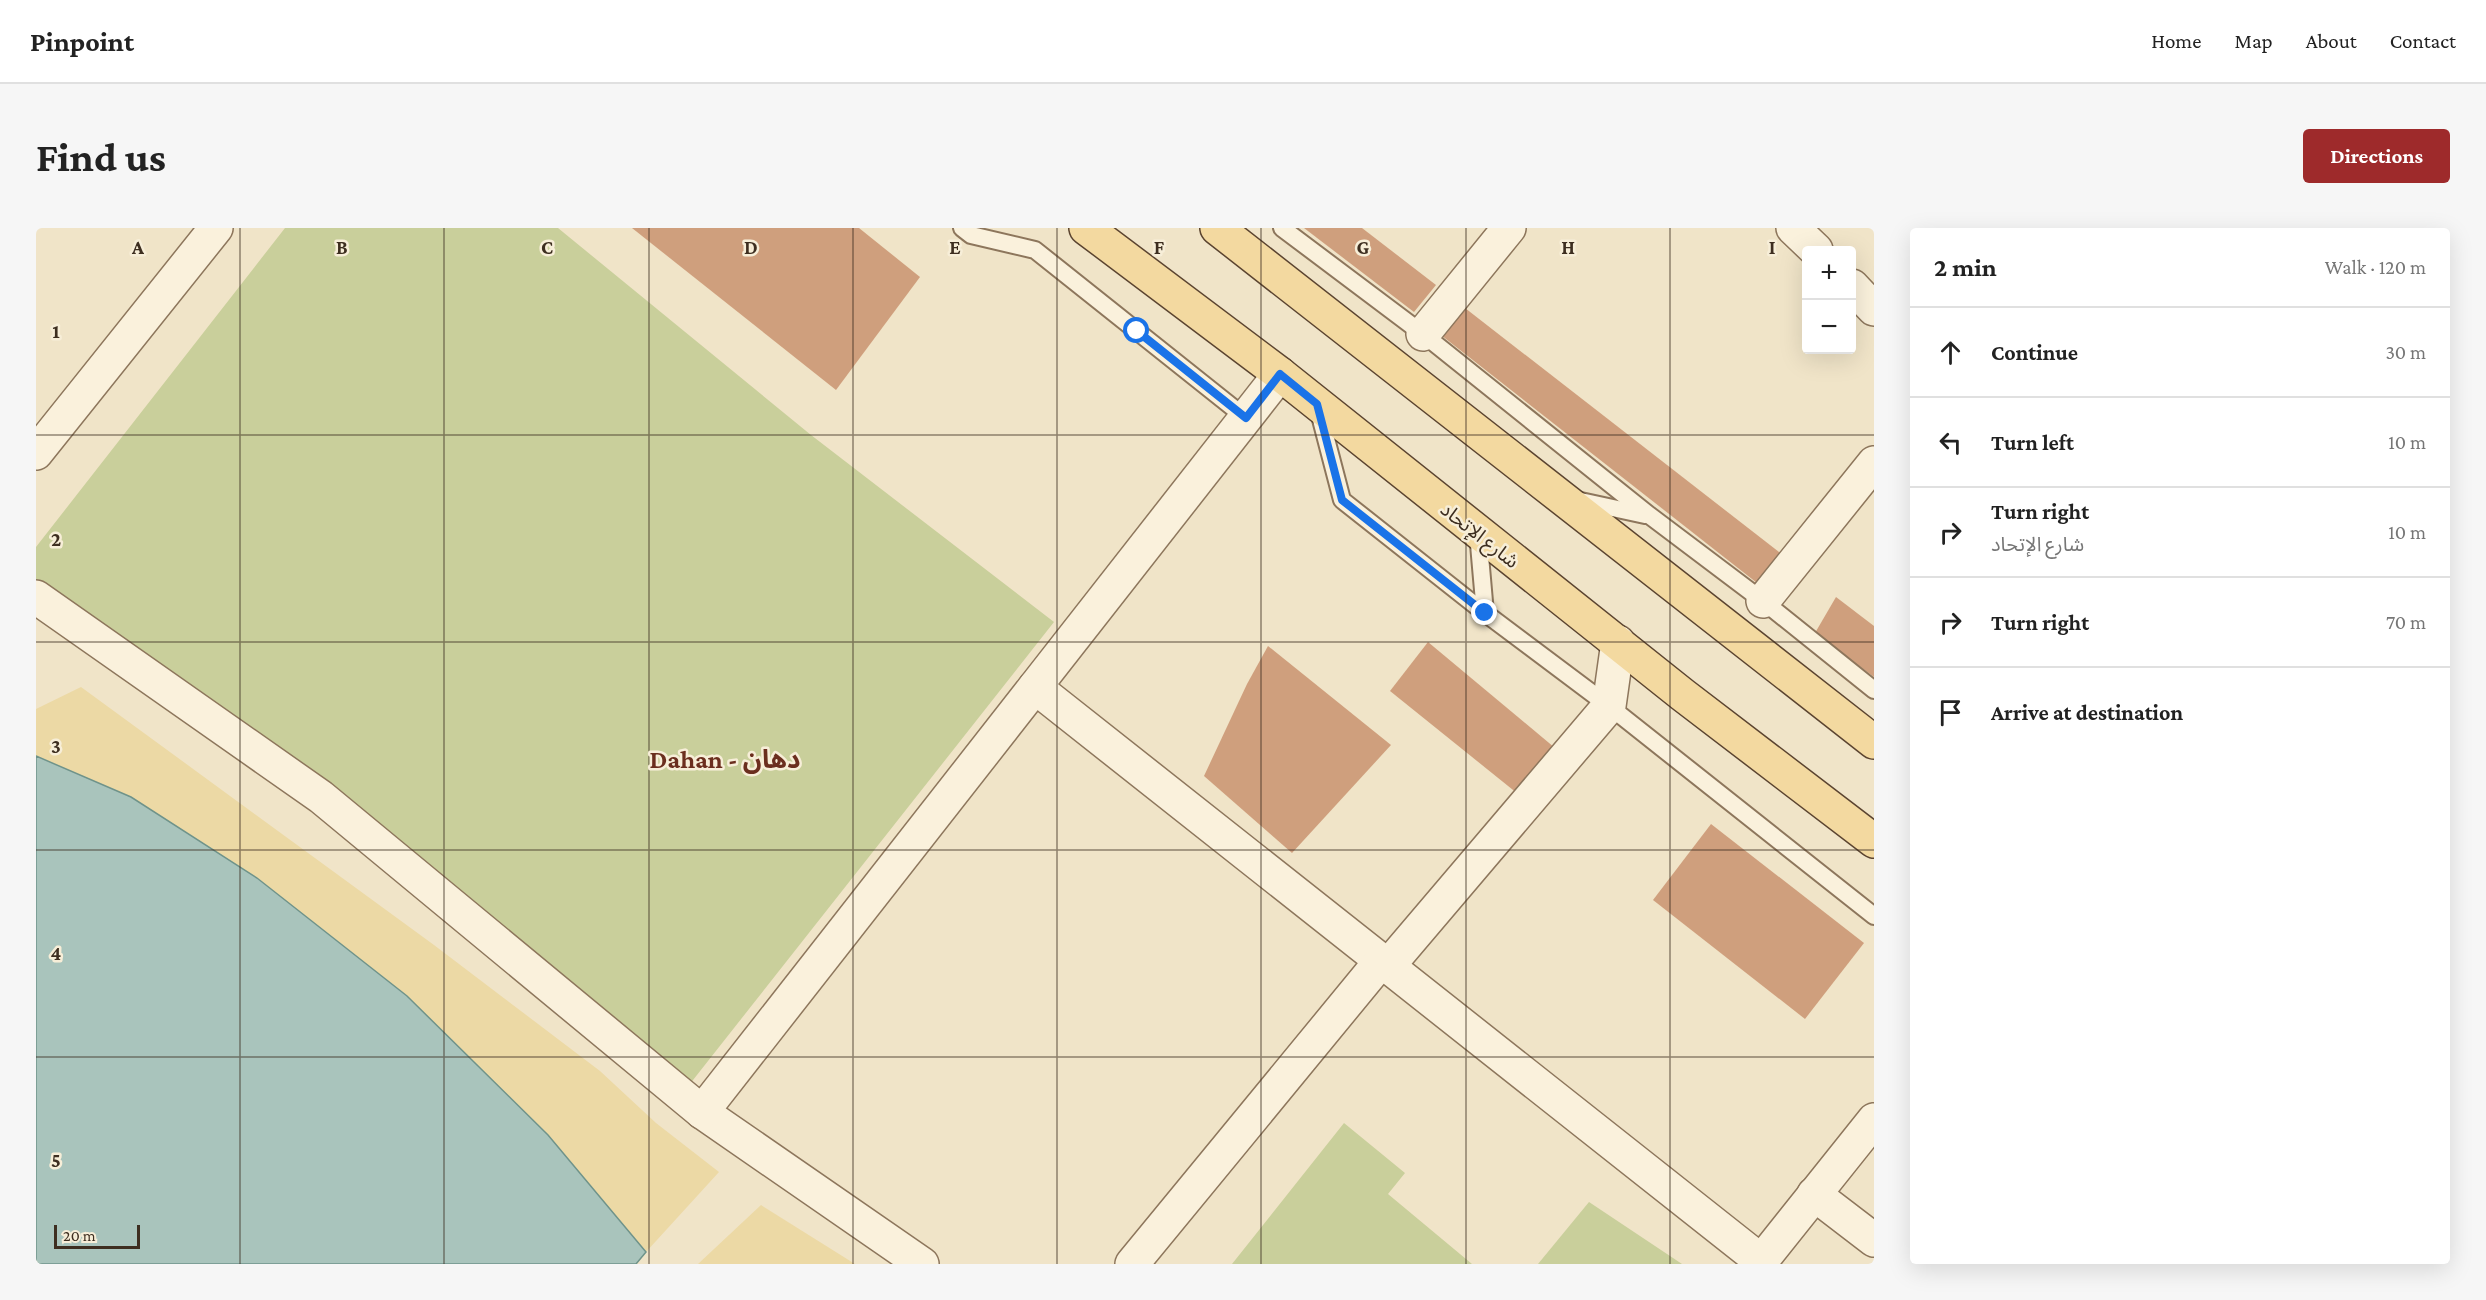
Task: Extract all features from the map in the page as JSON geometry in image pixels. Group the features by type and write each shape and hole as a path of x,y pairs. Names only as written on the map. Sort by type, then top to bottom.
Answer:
{"main road":[{"name":"شارع الإتحاد","path":"1086,228 1280,374 1478,534 1874,841"},
{"path":"1216,228 1874,742"}],"street":[{"path":"36,453 216,228"},
{"path":"1423,334 1509,228"},
{"path":"1793,228 1812,246"},
{"path":"1856,291 1874,309"},
{"path":"702,1112 1280,374"},
{"path":"1763,601 1874,463"},
{"path":"36,597 321,797 702,1112 922,1264"},
{"path":"1132,1264 1384,963 1609,706 1618,642"},
{"path":"1035,687 1760,1263 1874,1120"},
{"path":"1814,1194 1874,1240"}],"lane":[{"path":"1282,228 1423,334 1649,516 1763,601 1874,690"},
{"path":"969,230 1035,250 1246,418"},
{"path":"1317,404 1342,500 1485,613 1609,706 1874,916"},
{"path":"1560,497 1649,516"},
{"path":"1478,534 1485,613"}],"green space":[{"path":"285,228 558,228 811,435 1054,622 682,1094 78,632 36,580 36,547"},
{"path":"1344,1123 1405,1173 1388,1194 1472,1264 1232,1264"},
{"path":"1589,1202 1682,1264 1538,1264"}],"sand":[{"path":"81,687 434,945 600,1071 656,1123 719,1172 646,1252 548,1135 407,996 257,878 131,797 36,756 36,709"},
{"path":"761,1205 855,1264 698,1264"}],"water":[{"path":"36,756 131,797 257,878 407,996 548,1135 646,1252 636,1264 36,1264"}],"building":[{"path":"632,228 859,228 920,277 836,390"},
{"path":"1304,228 1362,228 1436,285 1414,312"},
{"path":"1456,301 1788,559 1766,590 1432,328"},
{"path":"1836,597 1874,626 1874,677 1815,633"},
{"path":"1428,642 1561,753 1523,798 1390,691"},
{"path":"1268,646 1391,745 1292,853 1204,776 1247,684"},
{"path":"1711,824 1864,943 1805,1019 1653,900"}],"district":[{"name":"Dahan - دهان","path":"725,759"}],"route":[{"path":"1137,331 1246,418 1280,374 1317,404 1342,500 1485,613"}]}
